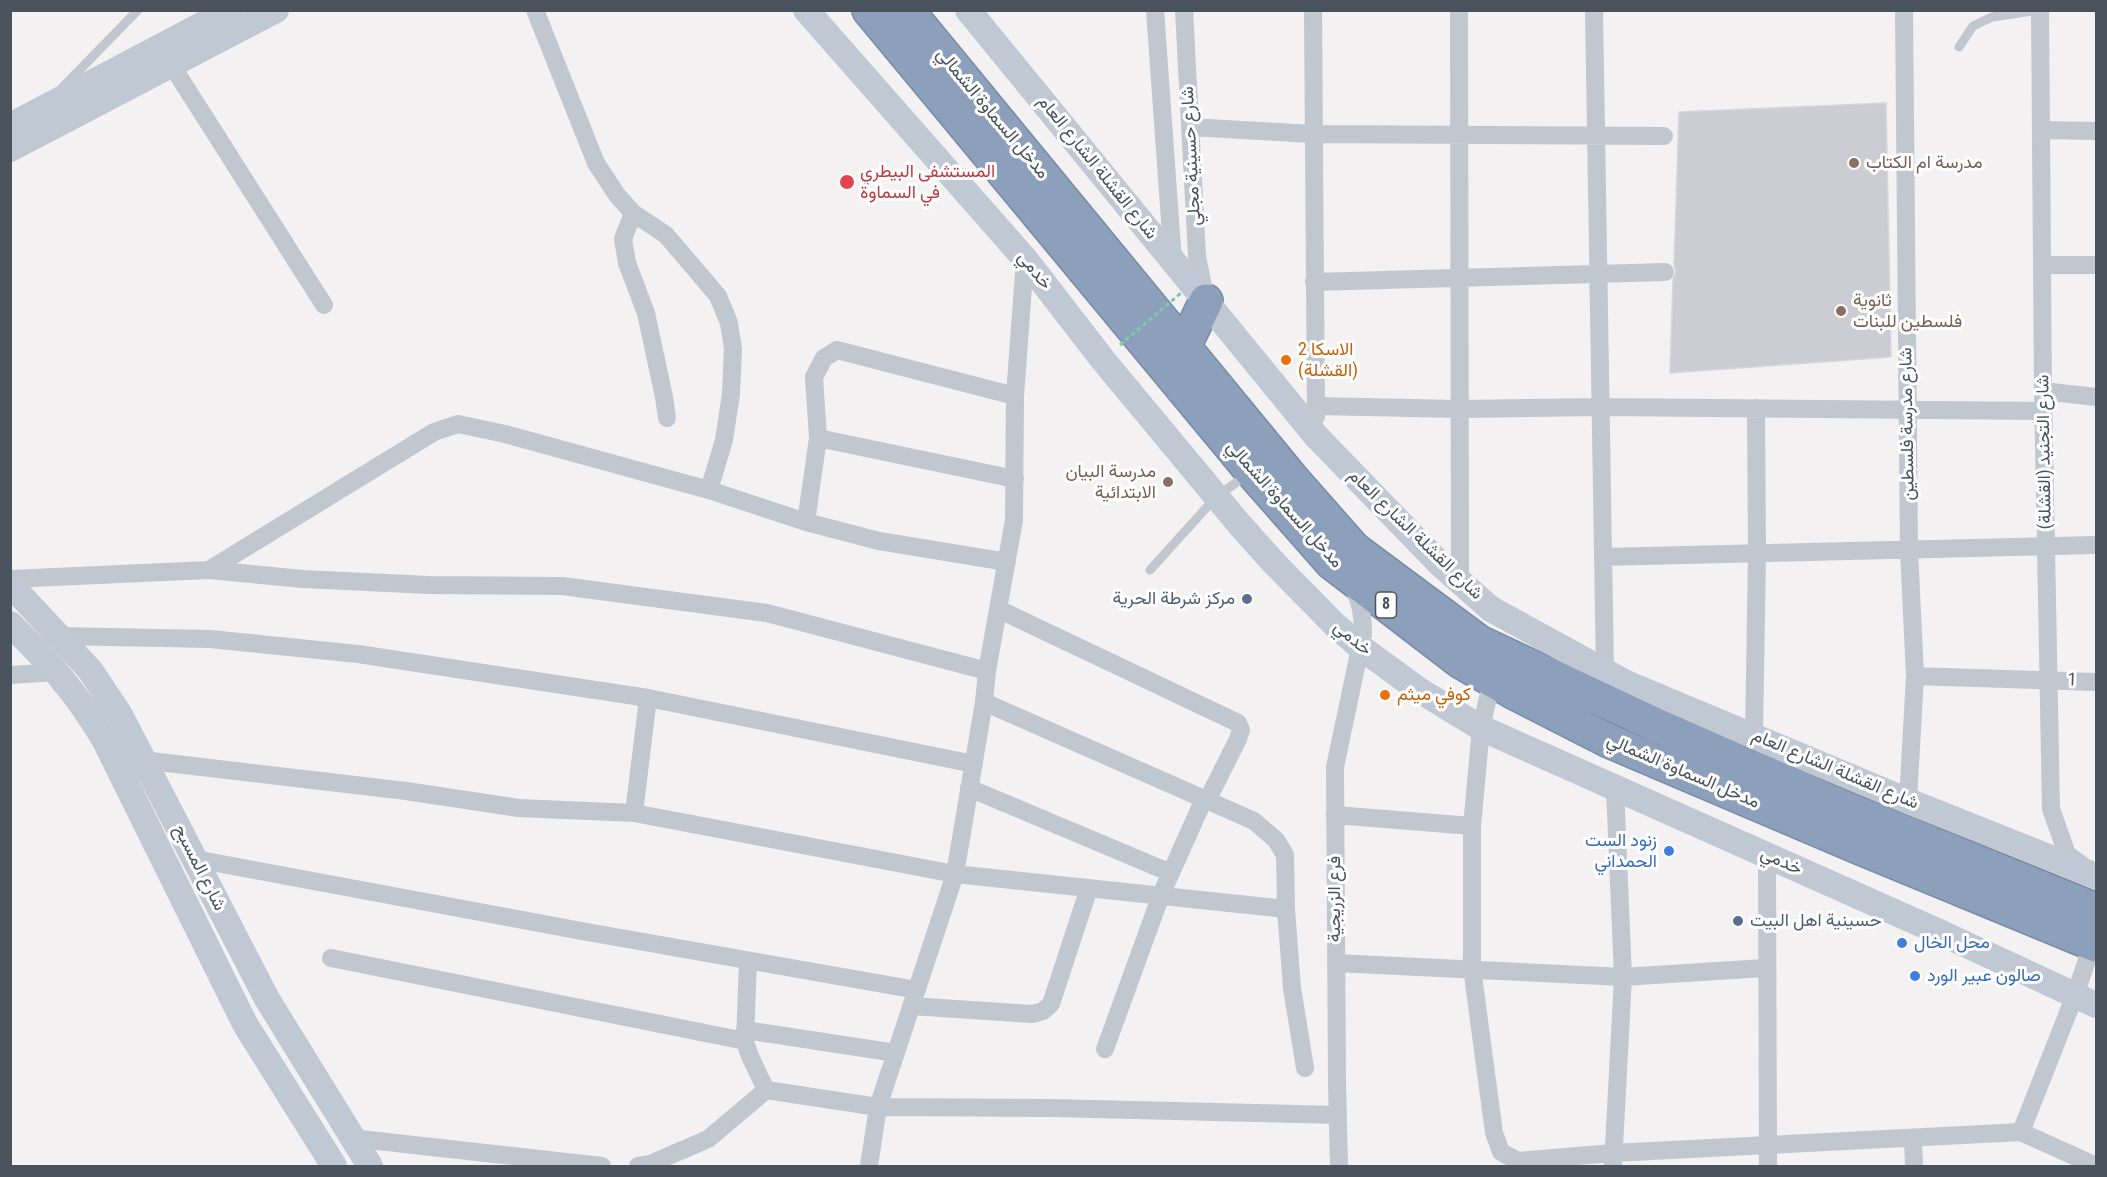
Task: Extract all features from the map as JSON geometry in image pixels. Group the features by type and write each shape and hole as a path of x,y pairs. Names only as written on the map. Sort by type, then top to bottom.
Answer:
{"highway":[{"name":"مدخل السماوة الشمالي","path":"869,10 1252,472 1332,563 1461,662 1609,741 2095,944"},
{"name":"مدخل السماوة الشمالي","path":"916,14 1184,347 1294,481 1354,549 1479,642 1634,715 1850,810 2097,910"},
{"path":"1184,347 1193,297"}],"main road":[{"path":"10,126 230,10"},
{"path":"10,148 276,10"},
{"name":"خدمي","path":"806,10 1025,259 1103,360 1217,496 1302,592 1334,624 1362,641 1419,690 1481,728 2086,1000"},
{"name":"شارع القشلة الشارع العام","path":"968,10 1173,262 1193,297 1316,436 1440,564 1491,609 1626,683 1908,801 2094,874"},
{"name":"شارع المسبح","path":"10,584 90,670 120,715 267,999 370,1167"},
{"name":"شارع المسبح","path":"10,624 58,672 84,705 104,739 245,1024 334,1167"}],"street":[{"path":"534,10 596,163 617,195 633,213 666,235 718,296 729,323 733,349 731,394 724,440 709,490"},
{"name":"شارع حسينية مجلي","path":"1155,10 1173,262"},
{"name":"شارع حسينية مجلي","path":"1184,10 1197,256 1193,297"},
{"path":"1313,10 1316,436"},
{"path":"1459,10 1460,582"},
{"path":"1594,10 1605,672"},
{"name":"شارع مدرسة فلسطين","path":"1904,10 1909,550 1915,676 1908,801"},
{"name":"شارع التجنيد (القشلة)","path":"2039,10 2051,809 2067,854 2094,874"},
{"path":"171,64 324,305"},
{"path":"1190,127 1313,134 1664,136"},
{"path":"2041,129 2097,131"},
{"path":"633,213 623,239 627,263 646,313 667,418"},
{"path":"869,1167 878,1107 955,874 974,764 987,671 1014,520 1015,396 1025,259"},
{"path":"2042,265 2097,265"},
{"path":"1314,282 1665,272"},
{"path":"806,522 818,438 814,377 824,358 837,350 1015,396"},
{"path":"2043,390 2097,397"},
{"path":"1316,406 1459,409 1601,406 2044,411"},
{"path":"1754,737 1757,553 1756,408"},
{"path":"209,570 434,432 458,424 516,437 709,490 806,522 879,542 1006,562"},
{"path":"818,438 1015,479"},
{"path":"1603,557 2097,545"},
{"path":"10,579 209,570 303,579 406,584 562,586 767,613 987,671"},
{"name":"فرع الزريجية","path":"1339,1167 1335,767 1362,641 1363,617 1353,586 1343,572"},
{"path":"998,609 1238,723 1241,730 1205,800 1161,895 1105,1049"},
{"path":"1362,641 1370,626 1379,619 1401,616"},
{"path":"59,636 210,639 335,651 648,698 974,764"},
{"path":"10,675 58,672"},
{"name":"1","path":"1915,676 2097,682"},
{"path":"1492,680 1481,728 1472,826 1472,968 1494,1133 1501,1152 1518,1161 1613,1160 1768,1145 2021,1132 2062,1158 2097,1166"},
{"path":"634,813 648,698"},
{"path":"984,702 1254,821 1276,840 1285,855 1286,909 1292,988 1305,1068"},
{"path":"142,760 406,790 519,808 634,813 955,874 1286,909"},
{"path":"969,788 1171,873"},
{"path":"1613,1160 1623,977 1615,788"},
{"path":"1335,815 1472,826"},
{"path":"1767,856 1768,1167"},
{"path":"195,859 748,961 914,998 1032,1014 1043,1011 1051,1004 1089,888"},
{"path":"2021,1132 2086,1000 2095,944"},
{"path":"331,958 745,1036 896,1053"},
{"path":"748,961 745,1036 749,1054 766,1090"},
{"path":"1336,963 1623,977 1767,966"},
{"path":"638,1167 708,1139 766,1090 878,1107 1052,1108 1338,1115"},
{"path":"1913,1137 1914,1167"},
{"path":"351,1138 602,1167"}],"lane":[{"path":"42,109 138,10"},
{"path":"1959,47 1974,26 1992,16 2039,10"},
{"path":"1150,570 1217,496 1252,472"}],"path":[{"path":"1120,345 1193,297"}],"building":[{"name":"ثانوية فلسطين للبنات","path":"1886,103 1891,357 1670,373 1673,279 1676,272 1674,265 1679,112"}],"place":[{"name":"مدرسة ام الكتاب","path":"1854,163"},
{"name":"المستشفى البيطري في السماوة","path":"847,182"},
{"name":"ثانوية فلسطين للبنات","path":"1841,311"},
{"name":"الاسكا 2 (القشلة)","path":"1286,360"},
{"name":"مدرسة البيان الابتدائية","path":"1168,482"},
{"name":"مركز شرطة الحرية","path":"1247,599"},
{"name":"كوفي ميثم","path":"1385,695"},
{"name":"زنود الست الحمداني","path":"1669,851"},
{"name":"حسينية اهل البيت","path":"1738,921"},
{"name":"محل الخال","path":"1902,943"},
{"name":"صالون عبير الورد","path":"1915,976"}]}
